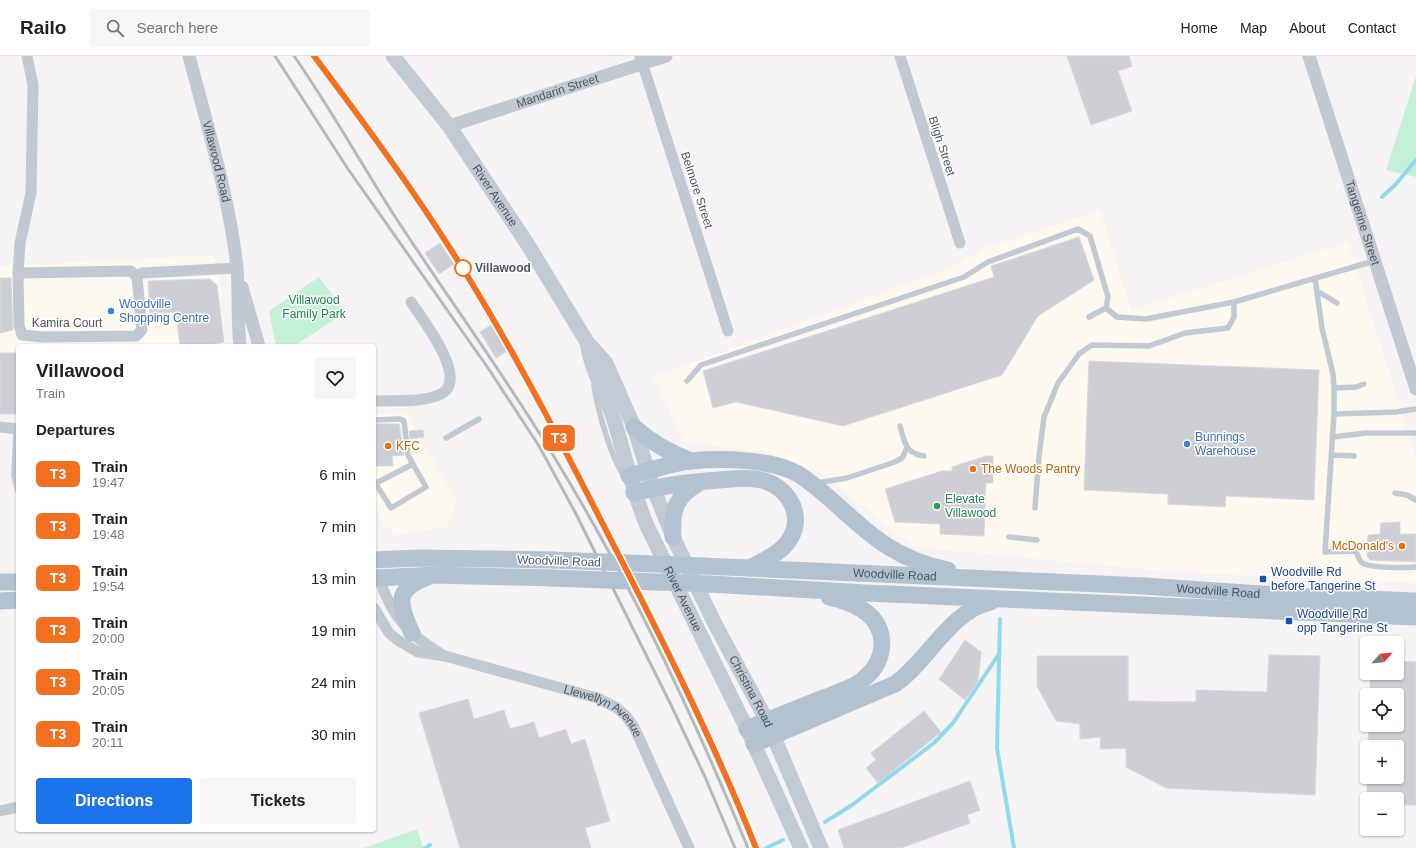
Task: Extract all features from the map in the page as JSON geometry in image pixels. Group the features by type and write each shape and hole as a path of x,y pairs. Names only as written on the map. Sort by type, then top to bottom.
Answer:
{"main road":[{"name":"River Avenue","path":"393,56 449,126 524,239 587,342 606,363 634,427 651,480 673,537"},
{"name":"River Avenue","path":"587,342 592,367 613,417 634,493 655,545 750,737 801,848"},
{"path":"634,427 648,440 665,451 691,461 756,461 778,465 795,472 812,483 867,532 896,553 934,567 996,579"},
{"path":"634,493 651,480 691,461"},
{"path":"629,476 651,480 703,481 749,478 773,484 783,490 790,500 795,520 794,532 788,542 780,550 749,568"},
{"path":"673,537 672,516 676,506 684,493 703,481"},
{"name":"Christina Road","path":"673,537 714,622 770,728 821,848"},
{"name":"Woodville Road","path":"376,558 553,560 703,566 1144,586 1288,596 1416,601"},
{"path":"412,633 402,610 401,599 404,592 413,584 436,575"},
{"name":"Woodville Road","path":"377,578 436,575 552,578 1416,617"},
{"path":"0,582 16,582"},
{"path":"750,737 858,683 868,676 880,656 883,645 880,632 875,622 866,612 841,600 802,589"},
{"path":"770,728 895,684 908,675 960,617 981,604 1005,599"},
{"path":"0,601 16,600"}],"street":[{"name":"Kamira Court","path":"27,56 33,85 31,193 20,243 18,273 19,325 22,335 27,337 136,336 142,330 137,277"},
{"name":"Villawood Road","path":"189,56 219,176 237,268 258,344"},
{"name":"Mandarin Street","path":"449,126 641,60 666,56"},
{"name":"Bligh Street","path":"900,56 960,243"},
{"name":"Tangerine Street","path":"1309,56 1416,389"},
{"name":"Belmore Street","path":"641,60 728,331"},
{"path":"18,273 131,271 137,277 142,273 237,268"},
{"name":"Villawood Road","path":"237,268 240,344"},
{"path":"376,401 423,398 440,394 448,389 451,382 450,370 443,353 411,302"},
{"path":"0,427 16,429"},
{"name":"Llewellyn Avenue","path":"377,578 394,614 412,633 445,656"},
{"name":"Llewellyn Avenue","path":"376,612 388,633 399,642 418,652 445,656 597,698 617,708 626,716 641,741 689,848"},
{"path":"0,811 16,807"}],"lane":[{"path":"687,381 701,365 964,277 988,262 1078,229 1090,236 1108,298 1106,308 1089,318"},
{"path":"1106,308 1117,317 1146,319 1234,302 1375,261"},
{"path":"1315,278 1322,328 1333,374 1334,388 1333,437 1325,552 1356,551 1359,559 1364,564 1416,567"},
{"path":"1317,291 1337,303"},
{"path":"1035,508 1038,456 1044,417 1058,383 1079,354 1092,345 1149,346 1185,333 1228,328 1234,318 1234,302"},
{"path":"592,367 595,392 612,452 618,469 634,493"},
{"path":"1334,388 1356,387 1364,384"},
{"path":"1334,414 1396,412 1416,409"},
{"path":"376,420 400,419 404,421 408,455 426,487 391,508 376,484"},
{"path":"446,438 480,419"},
{"path":"900,426 907,448 914,454 924,456"},
{"path":"1333,437 1366,433 1416,433"},
{"path":"16,445 14,476 16,484"},
{"path":"812,483 847,478 896,462 902,458 907,448"},
{"path":"1332,455 1354,456"},
{"path":"376,482 413,464"},
{"path":"1395,493 1407,495 1416,500"},
{"path":"1009,537 1037,540"}],"shaded area":[{"path":"1100,210 1131,310 1348,242 1416,456 1416,583 1171,572 914,547 822,473 765,452 684,442 653,377 949,268 984,248"},
{"name":"Woodville Shopping Centre","path":"213,255 219,276 226,344 16,344 16,414 0,414 0,266"},
{"path":"405,412 456,500 448,527 394,535 392,530 384,526 376,509 376,415"}],"green space":[{"path":"1416,76 1416,177 1386,170"},
{"name":"Villawood Family Park","path":"319,277 346,312 297,344 276,344 269,311"},
{"path":"417,829 423,848 364,848"}],"building":[{"path":"1067,56 1129,56 1132,66 1118,71 1132,111 1091,125"},
{"path":"1079,237 1094,280 1038,316 1002,375 843,426 736,402 713,408 703,371 994,277 991,266"},
{"path":"440,243 454,264 439,274 425,253"},
{"path":"0,278 11,278 13,330 0,333"},
{"path":"210,279 217,285 224,342 214,344 180,344 176,312 150,313 148,281"},
{"path":"491,325 507,351 496,358 480,332"},
{"path":"0,353 16,353 16,414 0,414"},
{"path":"1089,361 1319,370 1314,500 1226,496 1225,507 1168,504 1168,494 1084,490"},
{"path":"376,424 399,424 404,455 392,456 393,466 376,466"},
{"path":"423,430 424,437 410,439 409,431"},
{"name":"Elevate Villawood","path":"986,456 993,456 993,483 986,483 984,536 940,534 940,524 895,522 885,489 942,471 952,471 952,467"},
{"path":"1400,522 1400,534 1416,534 1416,562 1370,560 1367,555 1368,535 1380,534 1381,523"},
{"path":"965,640 981,652 978,681 965,700 939,679"},
{"path":"1269,655 1320,656 1315,795 1166,788 1126,767 1126,748 1100,749 1101,737 1080,739 1080,724 1056,721 1037,686 1037,656 1128,656 1128,701 1196,702 1196,690 1267,692"},
{"path":"1404,661 1416,662 1416,805 1404,805 1404,792 1367,792 1367,784 1404,784 1404,740 1368,740 1369,732 1404,732 1404,688 1370,688 1370,680 1404,680"},
{"path":"468,699 474,719 504,710 510,729 534,722 539,738 566,729 571,744 585,739 610,821 585,828 591,848 460,848 419,713"},
{"path":"924,711 941,732 878,783 866,768 876,760 871,753"},
{"path":"970,781 980,810 967,815 970,823 901,848 844,848 838,830"}],"waterway":[{"path":"1382,197 1395,185 1416,160"},
{"path":"1000,619 997,748 1014,848"},
{"path":"825,822 852,805 934,743 953,723 999,654"},
{"path":"766,848 783,840"},
{"path":"425,848 430,845"}],"railway":[{"path":"275,56 348,169 488,368 539,446 575,512 671,705 705,777 735,848"},
{"path":"294,56 332,114 392,212 519,401 586,511 661,653 706,750 748,848"},
{"path":"314,56 374,137 432,220 488,310 544,410 671,658 724,771 756,848"}],"train":[{"name":"T3","path":"314,56 353,107 414,192 467,275 520,366 654,623 697,712 756,848"}],"place":[{"name":"Villawood","path":"463,268"},
{"name":"Woodville Shopping Centre","path":"111,311"},
{"name":"Bunnings Warehouse","path":"1187,444"},
{"name":"KFC","path":"388,446"},
{"name":"The Woods Pantry","path":"973,469"},
{"name":"Elevate Villawood","path":"937,506"},
{"name":"McDonald's","path":"1402,546"},
{"name":"Woodville Rd before Tangerine St","path":"1263,579"},
{"name":"Woodville Rd opp Tangerine St","path":"1289,621"}]}
